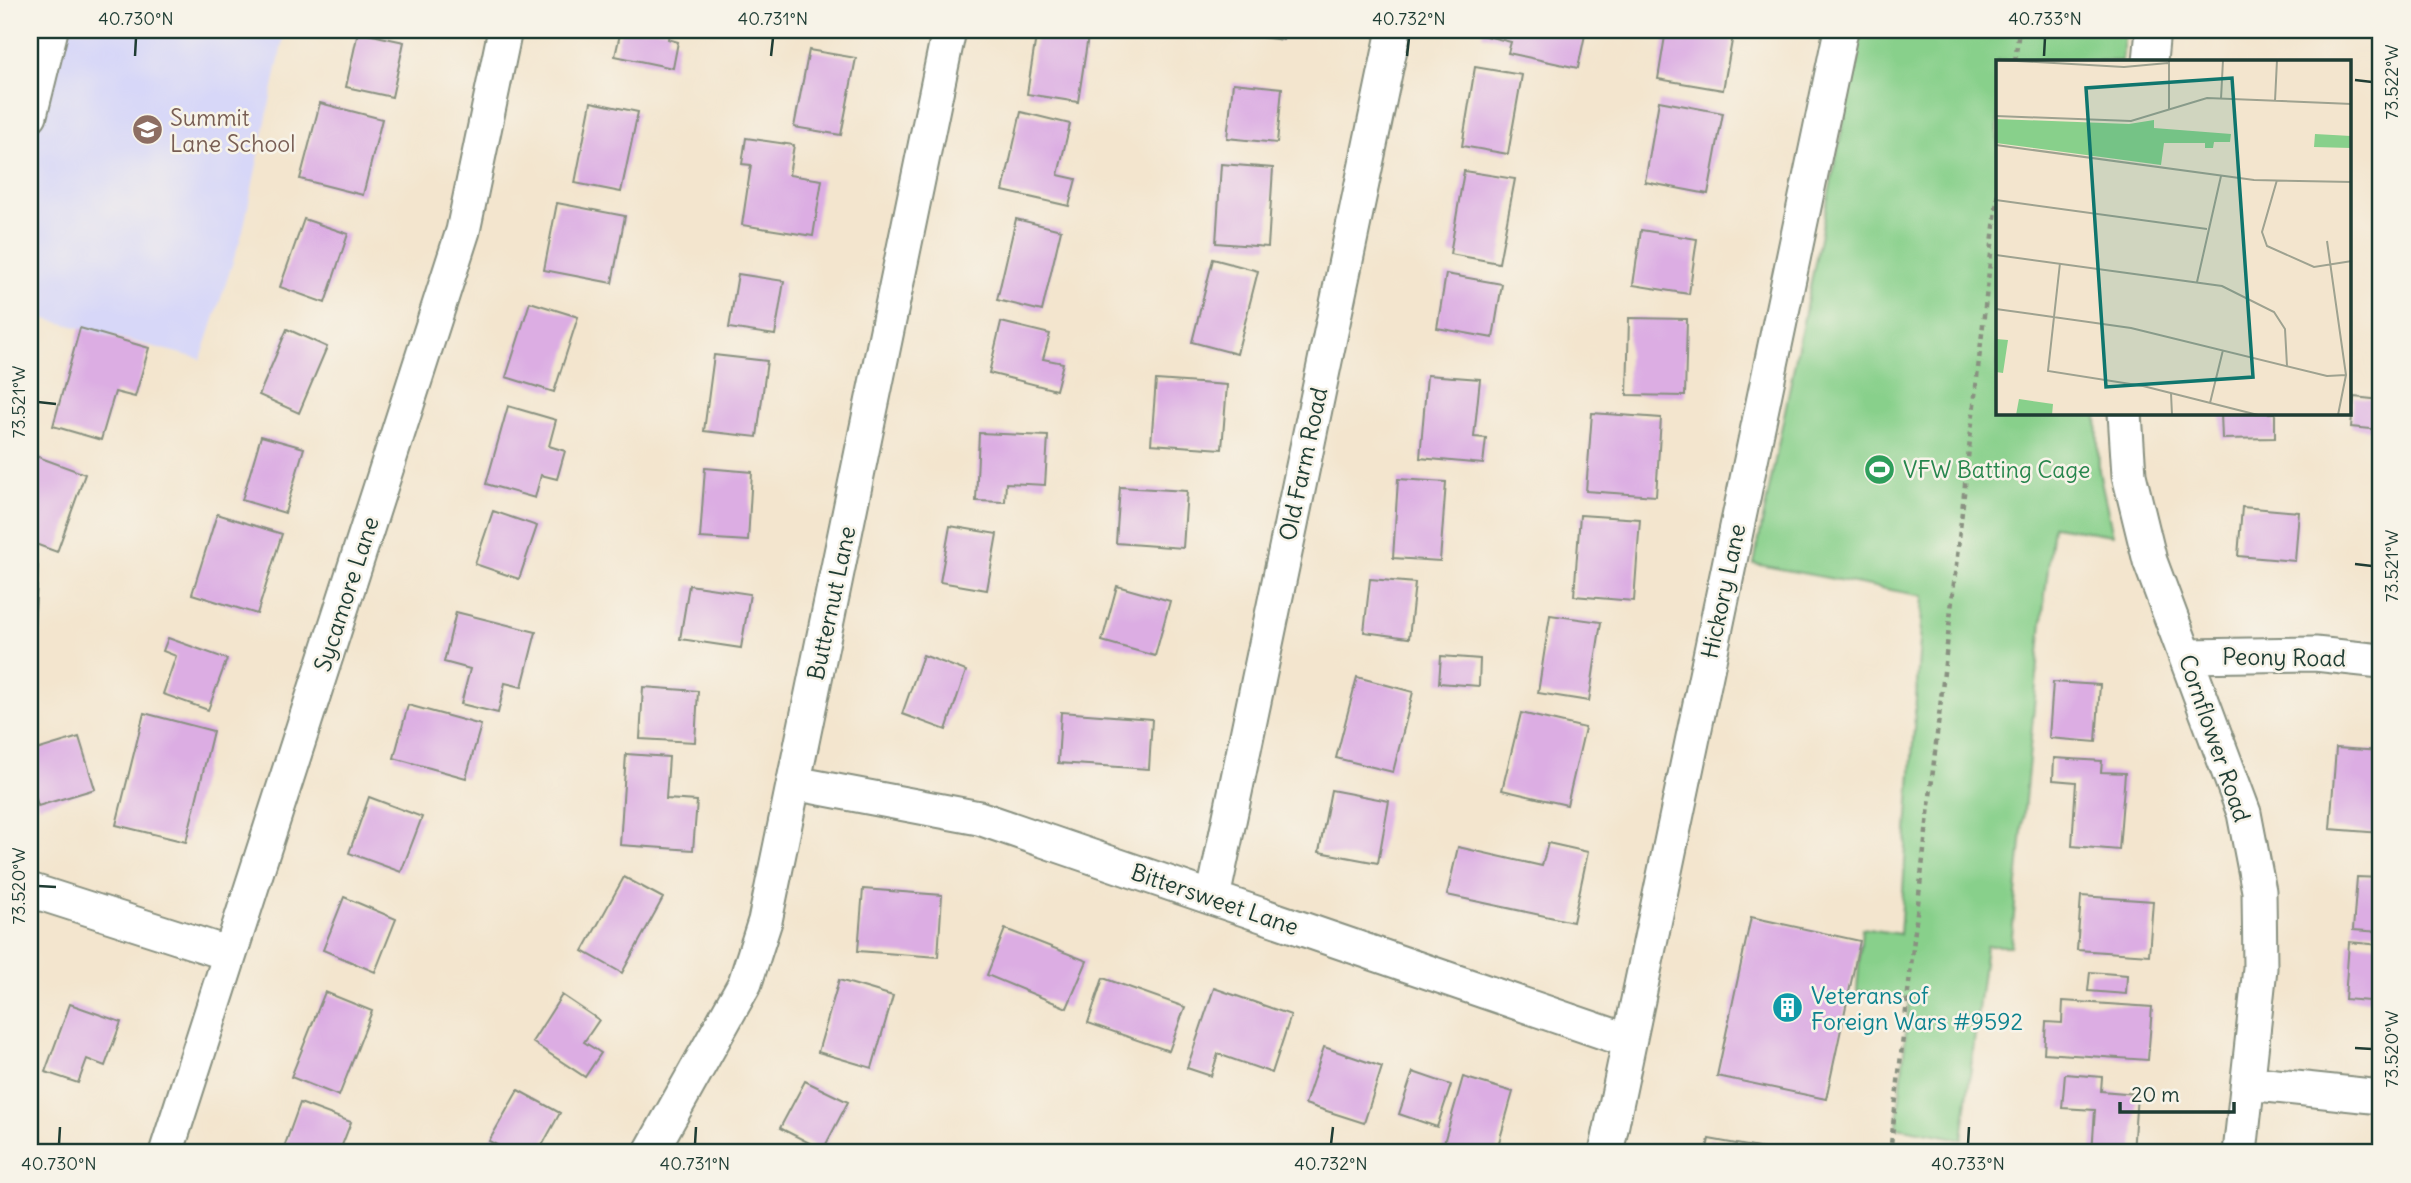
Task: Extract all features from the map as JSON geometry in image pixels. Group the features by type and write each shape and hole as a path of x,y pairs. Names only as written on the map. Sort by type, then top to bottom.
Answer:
{"street":[{"path":"30,115 51,30"},
{"name":"Sycamore Lane","path":"166,1153 463,231 505,30"},
{"name":"Butternut Lane","path":"650,1153 745,983 765,921 949,30"},
{"name":"Old Farm Road","path":"1213,898 1394,30"},
{"name":"Hickory Lane","path":"1606,1153 1841,30"},
{"path":"2150,60 2153,30"},
{"name":"Cornflower Road","path":"2125,415 2129,475 2150,561 2244,813 2259,891 2260,968 2240,1153"},
{"name":"Peony Road","path":"2187,656 2315,654 2381,661"},
{"name":"Bittersweet Lane","path":"794,783 979,818 1629,1041"},
{"path":"30,890 230,954"},
{"path":"2248,1083 2381,1097"}],"path":[{"path":"2015,60 2019,30"},
{"path":"1890,1153 1996,209"}],"shaded area":[{"name":"Summit Lane School","path":"30,30 285,30 243,231 201,359 30,315"}],"green space":[{"path":"1862,30 2125,30 2122,60 1996,60 1996,415 2097,415 2099,471 2113,535 2053,526 2011,946 1986,946 1962,1139 1897,1127 1909,998 1857,991 1862,928 1900,934 1923,596 1754,564"}],"building":[{"path":"621,30 670,30 668,39 678,42 673,68 615,56"},
{"path":"1037,30 1089,30 1078,102 1027,94"},
{"path":"1238,30 1284,30 1283,40 1237,34"},
{"path":"1483,30 1586,30 1578,68 1508,53 1511,42 1482,35"},
{"path":"1666,30 1734,30 1723,90 1658,79"},
{"path":"358,32 404,42 392,97 346,87"},
{"path":"809,50 856,58 841,135 794,127"},
{"path":"1475,67 1522,75 1508,154 1462,146"},
{"path":"1233,83 1282,88 1277,143 1227,138"},
{"path":"1659,101 1723,113 1708,194 1645,182"},
{"path":"591,102 638,112 621,192 575,183"},
{"path":"320,103 382,119 363,195 300,179"},
{"path":"1021,112 1070,124 1058,175 1076,179 1069,206 1003,191"},
{"path":"746,138 794,145 789,175 822,180 813,236 742,225 751,165 742,164"},
{"path":"1221,164 1273,168 1268,247 1216,243"},
{"path":"1464,171 1515,179 1499,263 1450,254"},
{"path":"557,203 625,216 612,283 544,270"},
{"path":"304,219 348,234 325,303 280,287"},
{"path":"1016,219 1061,230 1042,311 997,300"},
{"path":"1641,230 1697,239 1689,294 1633,285"},
{"path":"1213,259 1258,271 1237,354 1192,342"},
{"path":"738,274 784,281 775,335 729,328"},
{"path":"1446,274 1502,284 1493,338 1437,328"},
{"path":"530,302 578,317 554,392 506,377"},
{"path":"1629,318 1687,319 1685,396 1627,395"},
{"path":"1001,322 1050,334 1043,359 1063,363 1056,390 989,373"},
{"path":"80,328 149,348 135,397 115,392 101,440 53,426"},
{"path":"287,329 327,347 299,413 259,395"},
{"path":"714,355 767,361 757,437 704,431"},
{"path":"1427,375 1480,379 1474,437 1486,438 1483,464 1420,458"},
{"path":"1156,380 1227,385 1222,449 1151,444"},
{"path":"2354,397 2381,400 2381,430 2351,427"},
{"path":"508,406 556,420 549,446 565,451 557,479 541,475 535,498 486,484"},
{"path":"1592,413 1661,418 1656,496 1586,491"},
{"path":"2221,415 2275,415 2275,438 2222,439"},
{"path":"979,433 1048,436 1045,485 1006,483 1005,502 976,501"},
{"path":"261,436 304,448 285,513 242,500"},
{"path":"30,454 85,474 57,552 30,542"},
{"path":"705,468 752,472 748,541 700,538"},
{"path":"1398,479 1446,482 1440,561 1393,558"},
{"path":"1120,487 1187,491 1183,548 1116,543"},
{"path":"2242,507 2299,512 2295,561 2238,556"},
{"path":"493,511 537,526 519,579 475,564"},
{"path":"217,514 282,534 257,614 192,594"},
{"path":"1580,515 1640,519 1634,601 1574,596"},
{"path":"950,526 997,534 987,590 940,582"},
{"path":"30,565 38,566 33,643 30,643"},
{"path":"1370,579 1415,583 1409,638 1364,632"},
{"path":"689,585 750,594 741,648 680,639"},
{"path":"1117,586 1170,601 1155,656 1102,641"},
{"path":"456,612 536,632 522,687 505,683 498,713 461,704 470,669 444,662"},
{"path":"1550,615 1601,622 1589,701 1538,693"},
{"path":"168,638 227,659 208,710 163,694 176,656 163,651"},
{"path":"923,655 966,671 946,730 902,714"},
{"path":"1441,656 1480,659 1479,686 1439,683"},
{"path":"1357,677 1413,692 1393,772 1336,758"},
{"path":"2053,682 2100,685 2096,742 2049,738"},
{"path":"643,687 698,691 695,742 640,739"},
{"path":"408,705 481,725 466,778 394,758"},
{"path":"1061,712 1152,719 1149,769 1058,763"},
{"path":"144,713 213,731 186,842 116,825"},
{"path":"1521,713 1585,728 1567,805 1502,790"},
{"path":"79,737 95,789 38,806 30,778 30,752"},
{"path":"2336,748 2381,751 2381,833 2330,829"},
{"path":"626,754 669,757 666,799 697,801 693,850 620,845"},
{"path":"2054,758 2102,761 2101,772 2125,773 2119,850 2072,846 2076,782 2053,780"},
{"path":"1331,790 1389,801 1378,863 1319,852"},
{"path":"369,797 422,817 401,872 349,853"},
{"path":"1548,843 1588,852 1573,922 1447,895 1458,847 1542,866"},
{"path":"624,877 663,898 622,973 583,951"},
{"path":"2357,877 2381,878 2381,932 2353,930"},
{"path":"863,889 942,895 938,957 858,951"},
{"path":"2081,896 2153,901 2149,955 2077,950"},
{"path":"344,897 396,919 375,972 323,950"},
{"name":"Veterans of Foreign Wars #9592","path":"1751,917 1860,941 1826,1099 1717,1076"},
{"path":"1005,929 1087,961 1067,1008 987,975"},
{"path":"2349,942 2381,945 2381,1002 2345,999"},
{"path":"2090,972 2127,975 2126,994 2088,991"},
{"path":"1103,978 1185,1007 1169,1051 1088,1023"},
{"path":"839,980 893,996 872,1068 818,1052"},
{"path":"1214,988 1291,1015 1272,1073 1218,1054 1211,1076 1187,1068"},
{"path":"325,992 372,1011 339,1096 291,1077"},
{"path":"562,995 599,1020 584,1042 601,1053 585,1077 532,1042"},
{"path":"2063,1001 2152,1007 2148,1060 2044,1053 2046,1022 2062,1023"},
{"path":"70,1004 121,1022 105,1066 87,1059 78,1083 45,1072"},
{"path":"1324,1047 1382,1067 1364,1123 1305,1104"},
{"path":"1413,1072 1451,1085 1437,1127 1399,1114"},
{"path":"2065,1074 2102,1077 2101,1091 2137,1094 2133,1153 2092,1153 2095,1110 2062,1108"},
{"path":"1463,1077 1513,1092 1496,1153 1441,1153"},
{"path":"805,1081 848,1102 823,1150 780,1128"},
{"path":"518,1090 560,1113 538,1153 512,1153 489,1141"},
{"path":"300,1103 351,1122 339,1153 282,1153"},
{"path":"1709,1139 1781,1152 1781,1153 1706,1153"}],"place":[{"name":"Summit Lane School","path":"147,130"},
{"name":"VFW Batting Cage","path":"1880,469"},
{"name":"Veterans of Foreign Wars #9592","path":"1788,1008"}]}
